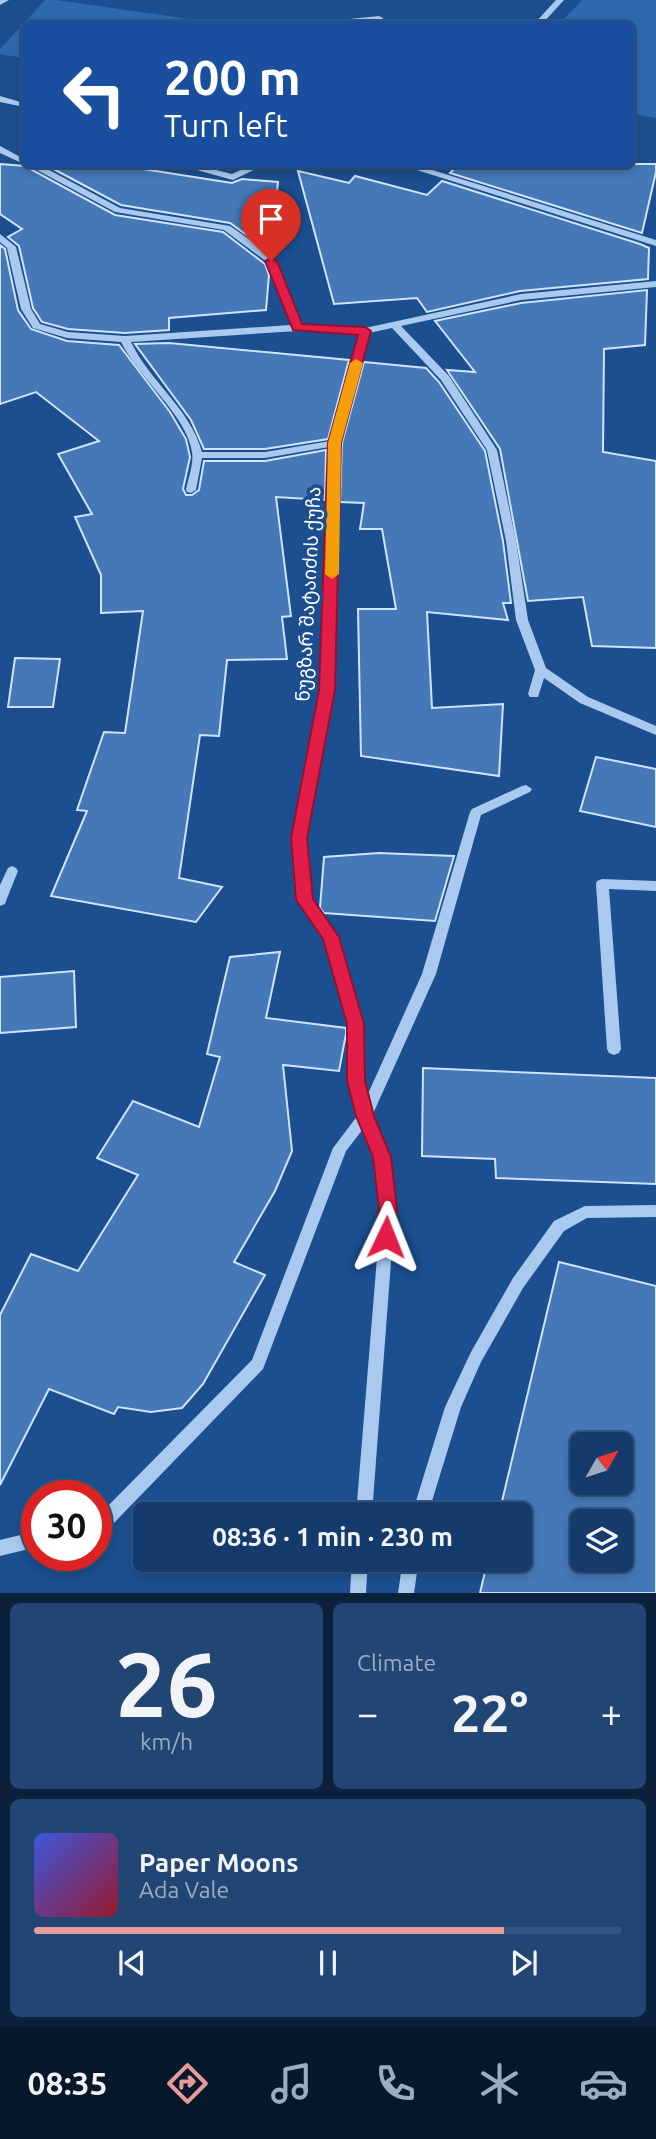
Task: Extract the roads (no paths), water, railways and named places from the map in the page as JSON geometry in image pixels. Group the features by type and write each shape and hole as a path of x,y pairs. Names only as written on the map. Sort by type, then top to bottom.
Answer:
{"street":[{"path":"0,3 5,0"},
{"path":"541,21 560,0"},
{"path":"350,21 379,18"},
{"path":"0,99 21,104"},
{"path":"0,149 21,160"},
{"path":"37,168 118,211 227,228 271,261 297,328"},
{"path":"196,168 233,177 253,168"},
{"path":"415,168 656,243"},
{"path":"0,237 11,247 26,309 36,326 67,335 125,338 297,328 365,331 521,297 656,284"},
{"path":"395,324 445,378 492,450 511,541 522,620 541,670 584,700 656,731"},
{"name":"ნუგზარ შატაიძის ქუჩა","path":"365,331 334,443 327,690 299,838 304,900 331,937 356,1024 356,1081 365,1116 382,1157 388,1209 365,1502"},
{"path":"125,338 131,356 193,436 197,455 191,490"},
{"path":"197,455 265,455 334,443"},
{"path":"534,694 541,670"},
{"path":"112,1513 258,1364 340,1148 365,1116 429,974 476,812 526,789"},
{"path":"0,901 12,871"},
{"path":"614,1049 602,884 656,886"},
{"path":"424,1502 453,1407 476,1357 518,1283 559,1226 585,1212 656,1211"},
{"path":"0,1548 21,1542"},
{"path":"358,1593 359,1572"},
{"path":"406,1593 409,1572"}]}
